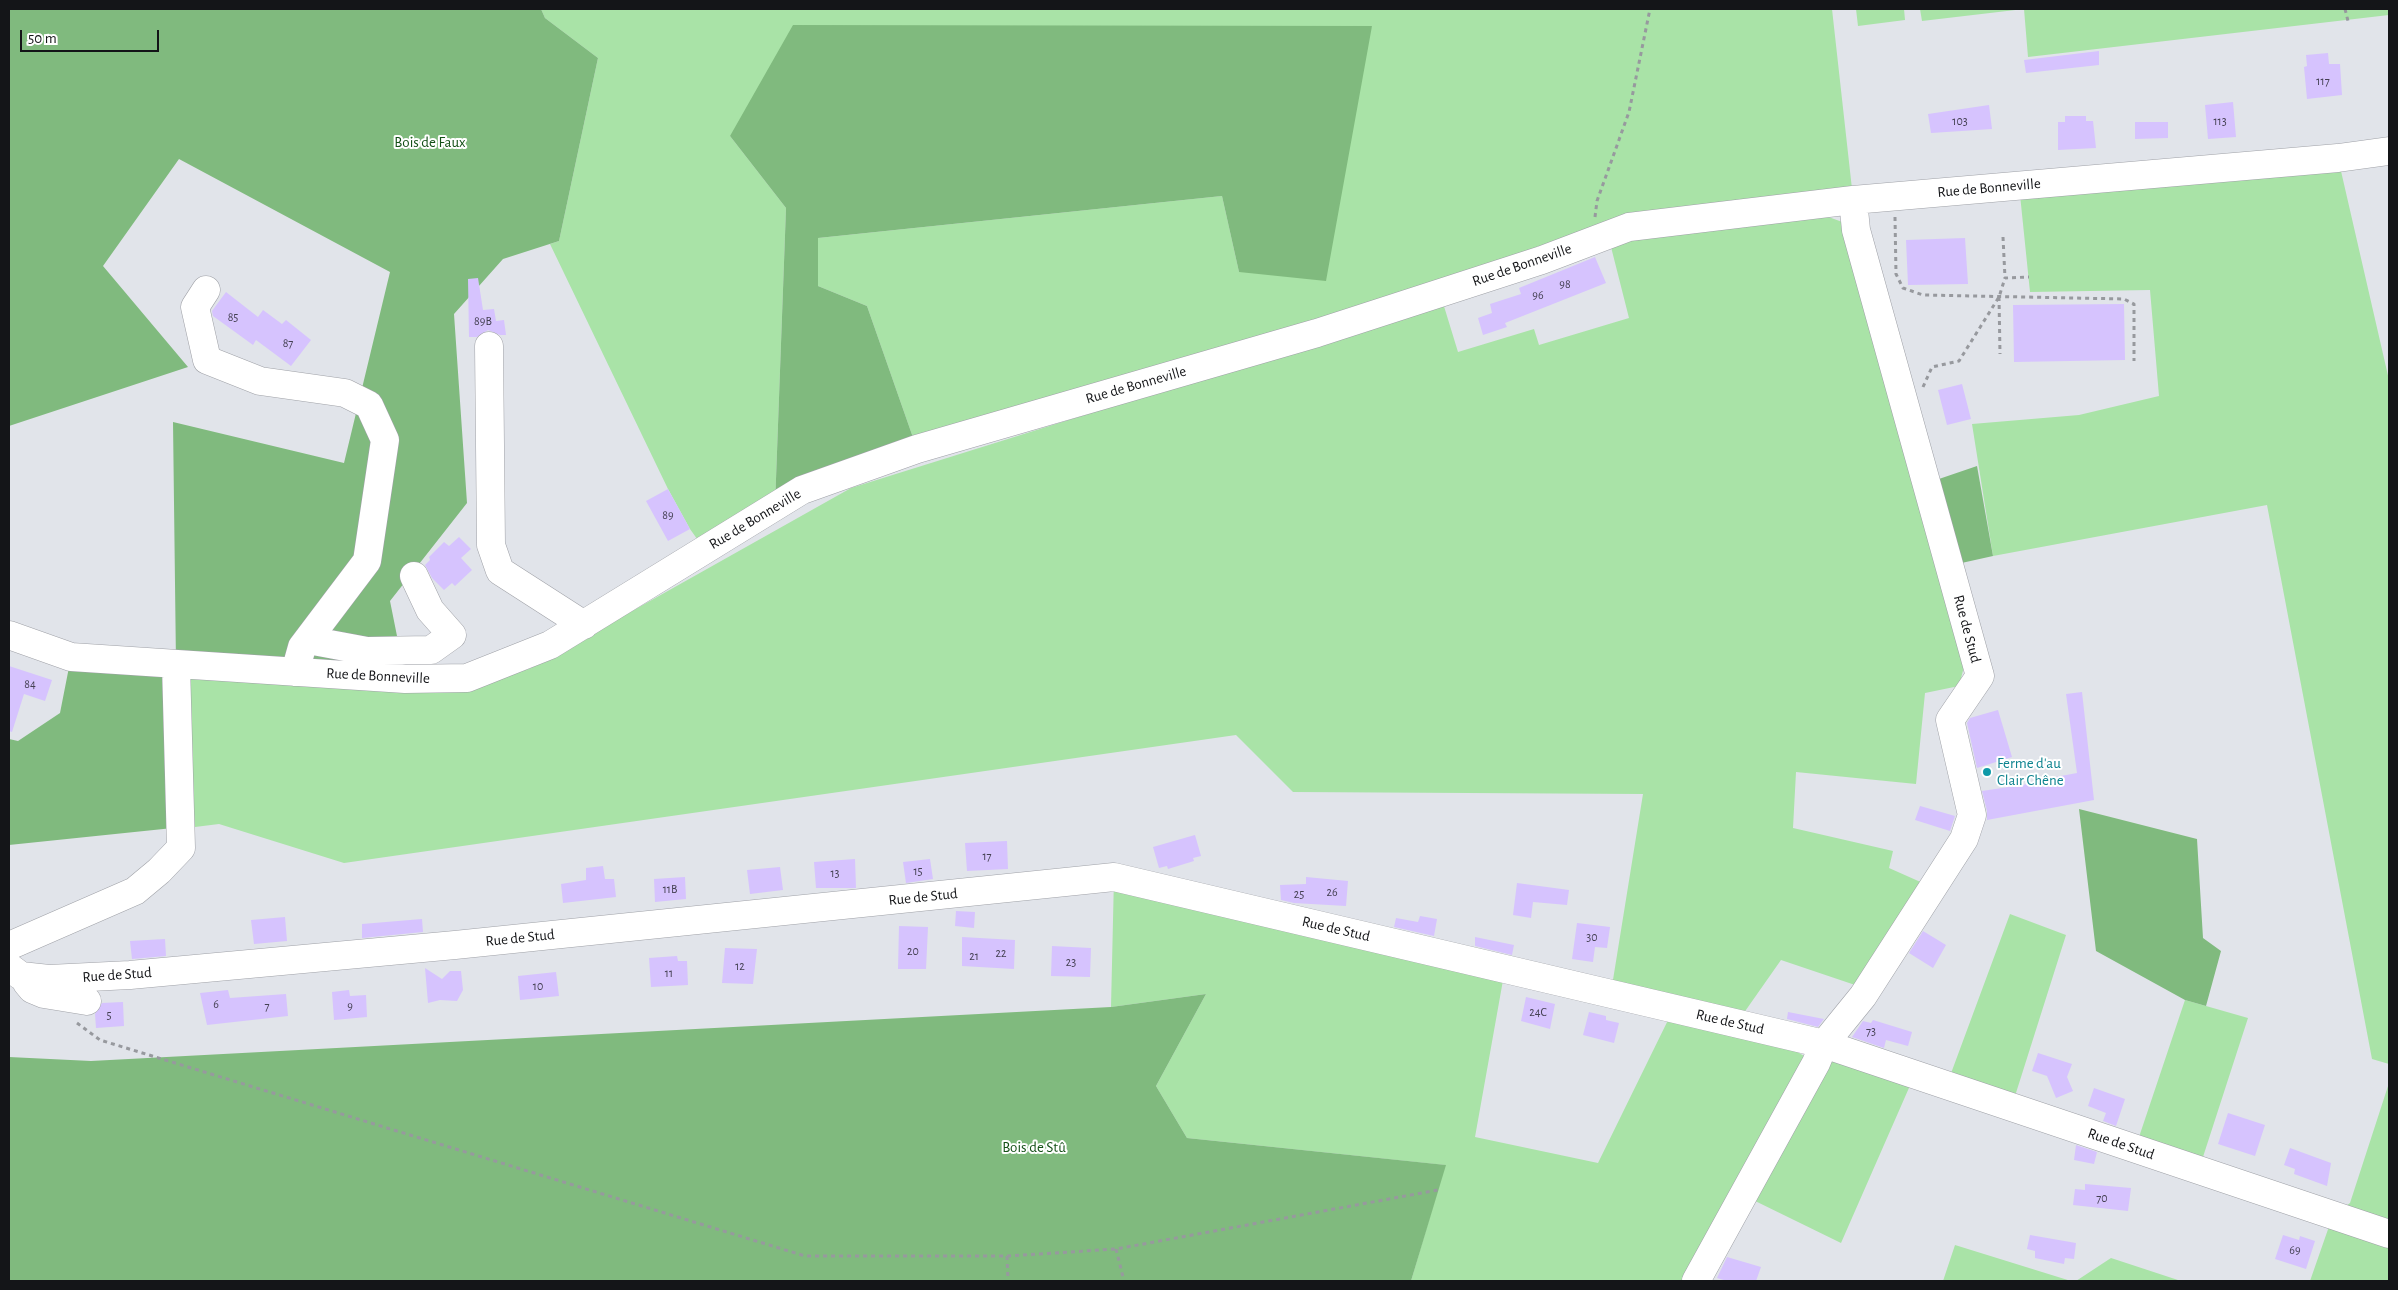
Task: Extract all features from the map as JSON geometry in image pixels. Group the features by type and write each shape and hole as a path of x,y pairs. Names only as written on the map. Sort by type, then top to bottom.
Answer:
{"street":[{"name":"Rue de Bonneville","path":"9,636 71,657 405,679 467,678 550,645 802,490 917,449 1318,333 1542,260 1629,227 1853,200 2338,158 2389,151"},
{"name":"Rue de Stud","path":"1696,1281 1816,1063 1824,1044 1863,996 1964,839 1972,815 1950,720 1980,676 1856,230 1853,200"},
{"path":"206,290 195,307 206,360 260,381 345,393 370,405 385,440 367,561 302,648 295,672"},
{"path":"489,346 491,545 500,571 584,624"},
{"path":"308,640 368,651 431,650 452,635 430,610 414,576"},
{"path":"9,946 135,891 159,871 181,848 176,665"},
{"name":"Rue de Stud","path":"15,972 49,979 179,970 455,945 1114,877 1824,1044 2389,1234"},
{"path":"15,972 32,989 79,1010"}],"path":[{"name":"Rue de Bonneville","path":"1591,240 1597,201 1629,112 1650,9"},
{"path":"2345,9 2348,21"},
{"path":"1894,197 1896,274 1903,288 1923,295 2124,299 2134,304 2134,361"},
{"path":"1922,389 1932,366 1959,361 1998,297 2005,278 2003,237"},
{"path":"2005,278 2029,277"},
{"path":"1998,297 2000,354"},
{"path":"79,1010 100,1040 805,1256 1007,1256 1116,1249 1438,1190"},
{"path":"1116,1249 1124,1281"},
{"path":"1007,1256 1008,1281"}],"green space":[{"name":"Bois de Faux","path":"9,9 541,9 545,18 598,58 559,241 503,259 454,314 467,503 390,601 404,671 176,665 173,828 9,845 9,739 18,741 60,713 71,657 176,664 173,422 344,463 390,272 179,159 103,266 188,367 9,426"},
{"path":"541,9 1832,9 1852,189 1546,247 917,449 867,306 818,286 818,238 1222,196 1239,272 1372,26 730,136 786,208 775,506 705,550 690,529 668,489 550,244 559,241 598,58 545,18"},
{"path":"1856,9 1904,9 1905,20 1858,26"},
{"path":"1920,9 2024,9 1922,21"},
{"path":"2024,9 2389,9 2389,15 2028,57"},
{"path":"793,25 1372,26 1326,281 1239,272 1222,196 818,238 818,286 867,306 917,449 775,506 786,208 730,136"},
{"path":"2338,158 2389,380 2389,1064 2372,1059 2267,505 1993,556 1972,424 2079,415 2159,396 2150,290 2030,292 2019,185"},
{"path":"1823,215 1845,223 1967,655 1959,686 1925,693 1916,784 1796,772 1793,828 1893,851 1889,868 1925,884 1861,987 1781,960 1741,1017 1612,986 1643,794 1293,792 1236,735 344,863 219,824 187,828 189,676 448,690 529,669 851,488 1443,303 1458,352 1534,329 1539,345 1629,318 1610,243"},
{"path":"1977,466 1993,556 1957,564 1936,480"},
{"path":"2079,809 2197,839 2203,938 2221,951 2206,1006 2185,1000 2096,951"},
{"path":"1114,877 1505,969 1475,1137 1598,1163 1672,1012 1780,1041 1804,1056 1690,1281 1411,1281 1445,1165 1187,1138 1156,1086 1206,994 1111,1007"},
{"path":"2010,914 2066,935 2015,1096 1950,1076"},
{"name":"Bois de Stû","path":"1206,994 1156,1086 1187,1138 1446,1165 1411,1281 9,1281 9,1057 91,1061 1111,1007"},
{"path":"2185,1000 2248,1018 2202,1160 2139,1137"},
{"path":"1825,1056 1912,1081 1841,1243 1749,1198"},
{"path":"2389,1083 2389,1281 2310,1281 2333,1215 2350,1203"},
{"path":"1955,1245 2071,1281 1943,1281"},
{"path":"2111,1258 2181,1281 2076,1281"}],"building":[{"path":"2099,51 2099,65 2026,73 2024,60"},
{"path":"2328,53 2329,64 2340,64 2342,95 2307,99 2304,67 2307,66 2306,55"},
{"path":"2233,102 2236,137 2208,139 2205,105"},
{"path":"1989,105 1992,129 1931,133 1928,114"},
{"path":"2065,116 2086,116 2086,121 2093,121 2096,148 2058,150 2058,122 2065,122"},
{"path":"2135,122 2168,122 2168,138 2135,139"},
{"path":"1965,238 1968,284 1908,285 1906,240"},
{"path":"1595,257 1606,283 1505,323 1507,327 1483,335 1478,318 1492,313 1490,304 1521,294 1519,288"},
{"path":"478,278 483,310 494,309 496,321 504,320 506,335 500,335 488,330 477,337 469,337 468,279"},
{"path":"226,292 258,317 263,310 282,324 286,320 311,340 291,366 256,340 253,345 213,316 212,311"},
{"path":"2124,304 2125,360 2014,362 2013,305"},
{"path":"1962,384 1971,419 1947,425 1938,390"},
{"path":"668,489 690,529 668,541 646,501"},
{"path":"459,537 471,549 461,558 472,570 455,586 452,583 444,590 432,578 425,565 430,560 429,557 444,542 449,546"},
{"path":"9,666 52,680 45,701 24,694 12,732 9,731"},
{"path":"2082,692 2094,800 1987,820 1987,811 1982,791 2035,783 2034,781 2077,773 2066,694"},
{"path":"1998,710 2012,757 1977,768 1967,723 1970,718"},
{"path":"1920,806 1955,816 1950,831 1915,820"},
{"path":"1195,835 1201,856 1193,858 1194,861 1168,869 1167,866 1159,868 1153,847"},
{"path":"1007,841 1008,869 967,871 965,843"},
{"path":"855,859 856,888 816,888 814,862"},
{"path":"930,859 933,879 906,883 903,862"},
{"path":"603,866 605,879 614,879 616,897 563,903 561,884 586,880 586,868"},
{"path":"780,867 783,890 750,894 747,870"},
{"path":"685,877 686,899 655,902 654,879"},
{"path":"1306,877 1348,881 1346,906 1294,903 1281,900 1280,885 1306,884"},
{"path":"1517,883 1569,890 1567,905 1533,902 1531,918 1513,915"},
{"path":"956,911 975,912 974,928 955,926"},
{"path":"1420,916 1437,919 1434,936 1394,927 1396,918 1418,922"},
{"path":"285,917 287,941 254,944 251,920"},
{"path":"422,919 423,932 362,938 362,924"},
{"path":"1577,923 1610,927 1607,948 1595,947 1593,962 1572,959"},
{"path":"899,926 928,927 926,969 898,969"},
{"path":"1923,931 1946,945 1933,968 1909,953"},
{"path":"962,937 1015,940 1014,969 962,966"},
{"path":"1475,937 1514,945 1512,955 1475,946"},
{"path":"165,939 166,956 132,959 130,941"},
{"path":"1052,946 1091,948 1090,977 1051,976"},
{"path":"725,948 757,949 753,984 722,983"},
{"path":"677,956 678,961 687,961 688,985 651,987 649,958"},
{"path":"425,968 442,979 450,971 461,971 463,990 457,1001 440,1000 428,1003"},
{"path":"556,972 559,996 520,1000 518,976"},
{"path":"228,990 230,998 286,994 288,1016 207,1025 200,993"},
{"path":"349,990 350,996 366,995 367,1017 334,1020 332,992"},
{"path":"1526,997 1555,1004 1550,1029 1521,1021"},
{"path":"123,1002 124,1026 96,1028 95,1014 102,1003"},
{"path":"1589,1012 1606,1016 1606,1020 1619,1023 1614,1043 1583,1035"},
{"path":"1788,1012 1824,1019 1818,1027 1787,1019"},
{"path":"1873,1020 1912,1032 1908,1046 1886,1040 1884,1048 1852,1037 1863,1021 1871,1023"},
{"path":"2038,1053 2072,1064 2067,1077 2073,1091 2056,1098 2047,1076 2032,1071"},
{"path":"2094,1088 2125,1099 2116,1126 2103,1121 2106,1113 2088,1106"},
{"path":"2228,1113 2265,1125 2255,1156 2218,1144"},
{"path":"2076,1145 2097,1152 2094,1164 2074,1160"},
{"path":"2290,1148 2331,1163 2327,1186 2294,1174 2295,1169 2284,1165"},
{"path":"2085,1184 2131,1188 2128,1211 2073,1205 2075,1189 2085,1190"},
{"path":"2030,1235 2076,1243 2074,1259 2065,1258 2064,1264 2035,1258 2035,1251 2027,1249"},
{"path":"2283,1235 2299,1240 2300,1236 2315,1241 2306,1269 2275,1259"},
{"path":"1727,1257 1761,1267 1756,1281 1727,1281 1717,1278"}],"place":[{"name":"Ferme d'au Clair Chêne","path":"1987,772"}]}
